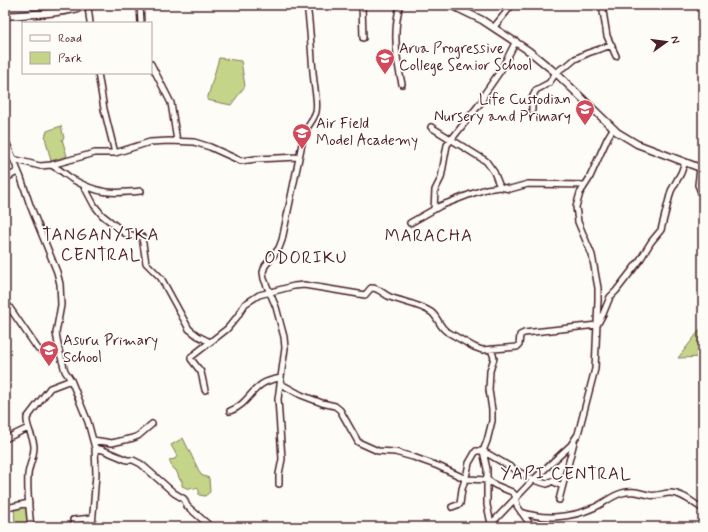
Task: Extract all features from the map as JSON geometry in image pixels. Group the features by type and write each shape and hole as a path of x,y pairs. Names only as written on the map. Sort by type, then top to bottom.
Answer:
{"main road":[{"path":"5,15 48,14 65,8 88,5"},
{"path":"451,5 482,20 516,41 556,73 614,129 637,144 701,168"}],"street":[{"path":"88,5 90,22"},
{"path":"140,5 141,22"},
{"path":"279,484 282,459 278,399 281,384 284,337 279,316 264,279 263,272 265,266 279,248 282,240 304,134 316,113 310,26 307,5"},
{"path":"362,5 363,38"},
{"path":"400,5 397,22 397,54 398,68 402,84"},
{"path":"494,27 512,5"},
{"path":"602,5 606,32 616,56"},
{"path":"434,209 435,190 441,178 446,150 452,139 482,101 485,93 501,70 516,41"},
{"path":"532,110 532,98 536,90 549,83 556,73 574,59 612,46"},
{"path":"152,66 171,103 177,141"},
{"path":"98,74 104,109 115,153"},
{"path":"431,127 486,161 494,172 500,187"},
{"path":"559,500 574,441 578,434 596,369 598,288 592,255 580,227 577,202 614,129"},
{"path":"5,139 60,284 61,305 56,333 59,350 65,371 71,380 94,440 96,474 92,527"},
{"path":"13,159 33,165 51,165 95,153 115,153 150,142 161,141 194,142 241,160 299,157"},
{"path":"597,325 604,314 610,297 640,260 651,242 661,230 671,191 685,162"},
{"path":"51,165 84,186 105,192 141,191"},
{"path":"701,168 698,185 703,197"},
{"path":"5,179 18,171"},
{"path":"410,223 434,209 471,194 500,187 510,189 528,184 585,186"},
{"path":"84,186 94,205 102,215 126,234 142,237 146,263 161,278 189,329 198,336 210,342"},
{"path":"205,390 201,372 191,358 194,353 231,325 248,301 259,295 294,286 304,285 363,295 371,288 374,288 389,296 428,310 435,316 446,331 474,347 484,350 518,347 520,335 524,333 597,325"},
{"path":"5,301 38,350 59,350"},
{"path":"491,349 494,358 490,371 489,390 492,421 489,436 483,451 488,480 487,505 491,526"},
{"path":"230,411 243,403 262,383 281,378"},
{"path":"31,527 28,475 33,460 34,445 28,428 27,418 48,390 71,380"},
{"path":"281,384 301,395 334,406 340,410 358,442 378,451 395,452 413,457 438,466 465,479 488,480 512,492 515,495 520,512 532,527"},
{"path":"94,440 114,443 133,438 138,436 152,424"},
{"path":"5,439 28,428"},
{"path":"491,526 533,480 574,441"},
{"path":"95,448 141,464 176,495 184,499 187,506 211,527"},
{"path":"452,507 460,504 462,489 471,457 476,451 483,451 533,480 547,484 552,482 562,486"},
{"path":"520,512 536,517 574,514 592,509 614,496 634,491 650,495 668,493 675,494 688,499 703,509"},
{"path":"5,504 8,507 11,507 29,503"},
{"path":"73,520 92,518"}],"green space":[{"path":"219,58 241,61 245,86 231,105 207,100"},
{"path":"61,126 64,138 62,139 67,156 51,161 45,137 47,131"},
{"path":"703,326 703,357 678,358"},
{"path":"183,438 201,475 209,478 210,492 205,496 199,495 199,490 196,487 194,490 191,487 189,489 182,486 182,480 180,480 176,470 171,465 169,460 175,459 177,456 171,445"},
{"path":"25,501 28,525 15,527 14,504"}],"place":[{"name":"Arua Progressive College Senior School","path":"385,75"},
{"name":"Life Custodian Nursery and Primary","path":"585,126"},
{"name":"Air Field Model Academy","path":"302,150"},
{"name":"Asuru Primary School","path":"49,367"}],"district":[{"name":"MARACHA","path":"429,236"},
{"name":"TANGANYIKA CENTRAL","path":"101,245"},
{"name":"ODORIKU","path":"306,258"},
{"name":"YAPI CENTRAL","path":"566,474"}]}
